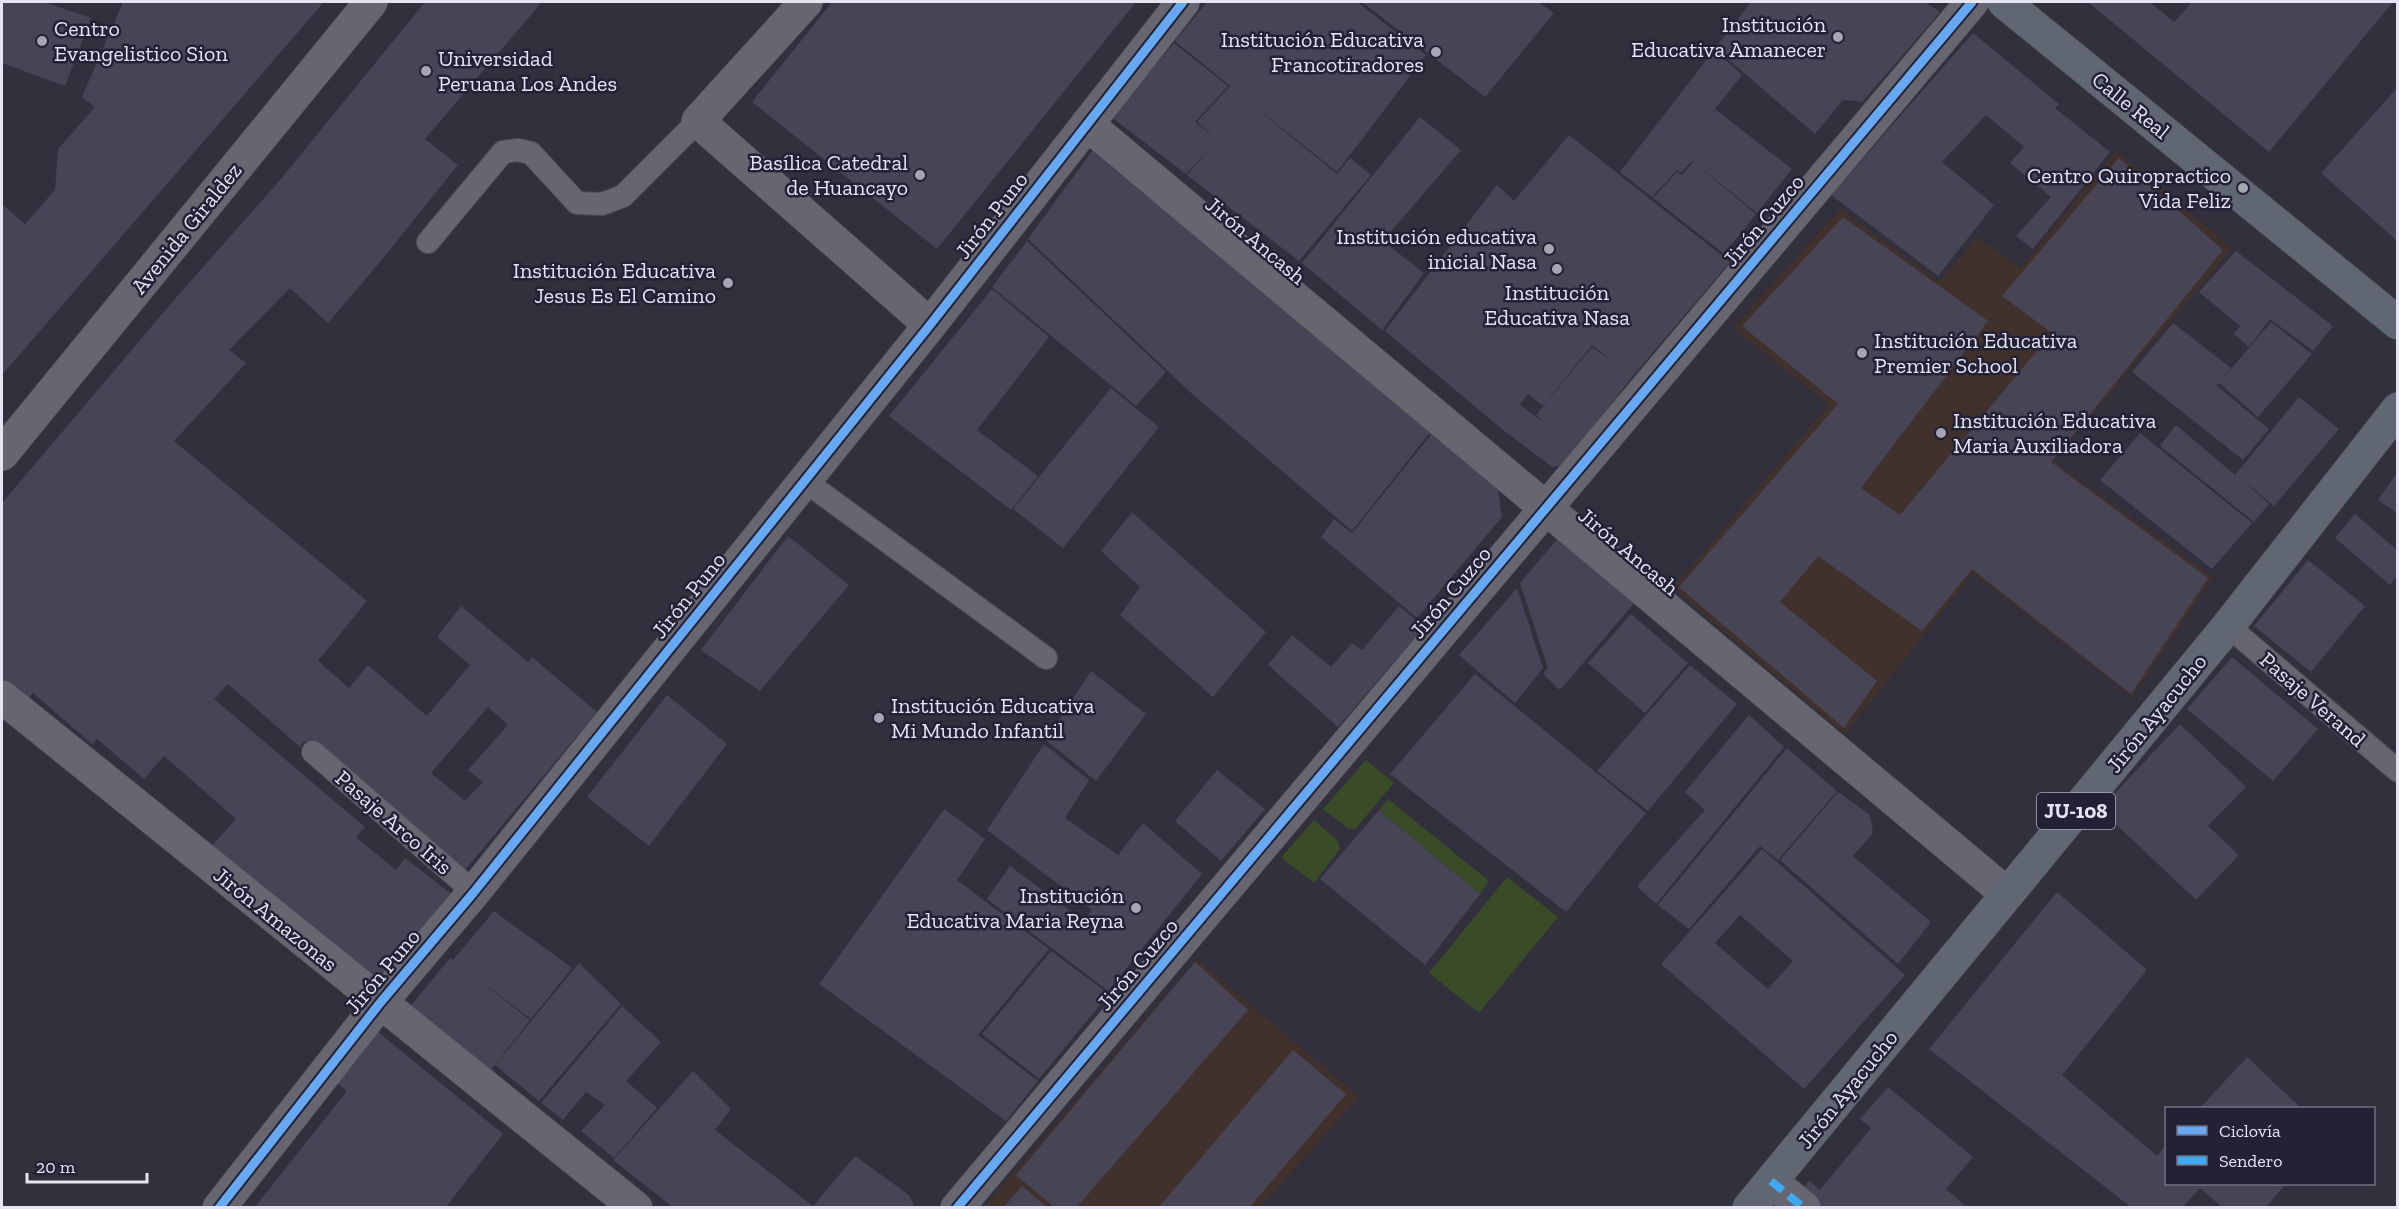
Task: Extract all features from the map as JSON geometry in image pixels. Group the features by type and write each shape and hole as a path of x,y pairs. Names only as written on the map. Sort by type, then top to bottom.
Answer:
{"highway":[{"name":"Calle Real","path":"2004,2 2397,322"}],"main road":[{"name":"Jirón Ayacucho","path":"1749,1208 2228,626 2397,409"}],"street":[{"name":"Avenida Giraldez","path":"2,454 371,2"},
{"path":"806,2 698,121 930,325"},
{"name":"Jirón Puno","path":"219,1208 380,1003 474,892 930,325 1183,2"},
{"name":"Jirón Cuzco","path":"957,1208 1972,2"},
{"name":"Jirón Ancash","path":"1087,124 2007,894"},
{"name":"Jirón Amazonas","path":"2,696 624,1204"},
{"path":"1771,1182 1804,1208"}],"lane":[{"path":"428,242 503,152 518,150 531,153 577,203 602,204 623,195 698,121"},
{"path":"804,481 1046,658"},
{"name":"Pasaje Verand","path":"2228,626 2397,771"},
{"name":"Pasaje Arco Iris","path":"313,752 474,892"}],"shaded area":[{"name":"Institución Educativa Maria Auxiliadora","path":"2116,151 2232,248 2053,461 2213,577 2132,697 1973,573 1845,734 1673,588 1829,405 1733,328 1840,209 1939,282 1978,237 2020,269"},
{"path":"1197,959 1359,1097 1260,1207 984,1208"}],"green space":[{"path":"1366,760 1394,783 1356,828 1349,829 1323,809"},
{"path":"1388,799 1489,881 1480,894 1379,810"},
{"path":"1314,820 1338,841 1340,849 1314,883 1281,858"},
{"path":"1507,877 1558,917 1479,1013 1429,973"}],"building":[{"name":"Centro Evangelistico Sion","path":"2,2 44,2 91,18 65,86 2,63"},
{"path":"123,2 324,2 2,375 2,204 25,224 55,190 58,149 95,107 82,97"},
{"path":"425,2 542,2 425,139 458,165 380,262 328,323 290,288 229,350 246,363 174,441 367,601 318,661 349,688 368,665 427,716 470,665 437,637 461,606 528,662 532,657 597,712 460,876 304,741 300,747 228,684 214,699 365,827 356,837 396,870 405,858 454,896 386,981 370,983 207,851 236,819 164,756 144,779 97,739 92,744 33,693 27,700 2,679 2,503 174,300 280,180","holes":["488,707 508,725 468,770 483,782 465,801 431,773"]},
{"name":"Basílica Catedral de Huancayo","path":"832,2 1136,2 937,249 752,102"},
{"path":"1207,2 1357,2 1426,55 1337,172 1238,93 1337,174 1350,158 1371,175 1299,261 1187,175 1211,147 1186,174 1111,117 1174,43 1228,86 1195,122 1218,140 1197,122 1230,86 1175,41"},
{"path":"1362,2 1538,2 1554,13 1485,97"},
{"path":"1751,2 1925,2 1940,12 1862,102 1843,100 1815,134 1715,48"},
{"path":"2088,2 2150,2 2174,22 2192,2 2393,2 2269,152"},
{"path":"1973,33 2059,104 2055,108 2110,152 2033,249 2016,236 2051,197 2010,163 2024,147 1986,115 1942,162 1994,205 1938,276 1831,195"},
{"path":"1714,50 1742,75 1715,109 1792,169 1757,213 1692,161 1681,173 1677,170 1652,197 1620,172"},
{"path":"2397,88 2397,241 2321,173"},
{"path":"1420,117 1461,150 1383,241 1424,273 1382,330 1302,263"},
{"path":"1569,135 1730,262 1632,377 1578,447 1573,444 1578,448 1563,465 1552,467 1503,430 1385,331 1497,185 1514,201","holes":["1592,345 1619,367 1592,347 1536,415 1545,423 1520,405 1528,394 1543,406"]},
{"path":"1092,151 1432,430 1352,531 1190,392 1028,239"},
{"name":"Institución Educativa Maria Auxiliadora","path":"2119,158 2223,250 2051,462 2208,578 2131,694 1972,569 1922,631 1818,556 1780,602 1877,681 1844,728 1679,587 1838,404 1742,326 1843,217 1988,321 1861,488 1900,515 2052,333 2002,296"},
{"path":"1693,162 1756,214 1724,254 1653,198 1677,172 1682,175"},
{"path":"1027,241 1166,372 1136,406 992,287"},
{"path":"2236,251 2333,326 2313,351 2270,319 2249,347 2234,334 2240,326 2199,292"},
{"path":"992,289 1049,337 977,430 1038,476 1011,510 889,416"},
{"path":"2271,322 2312,354 2258,417 2219,383"},
{"path":"2173,323 2231,368 2217,386 2269,429 2243,460 2132,372"},
{"path":"1111,388 1159,427 1063,548 1013,509"},
{"path":"2299,397 2339,429 2274,506 2239,477 2269,504 2254,522 2160,446 2176,425 2235,475"},
{"path":"1434,431 1498,490 1502,517 1417,618 1321,537 1334,519 1352,533"},
{"path":"2140,433 2252,523 2212,569 2100,480"},
{"path":"2397,473 2397,513 2378,500"},
{"path":"1132,512 1266,632 1213,697 1120,615 1140,587 1101,551"},
{"path":"2355,514 2397,550 2397,576 2390,585 2335,538"},
{"path":"788,536 849,585 760,691 701,650"},
{"path":"1560,536 1636,601 1560,690 1543,674 1548,668 1520,583"},
{"path":"2308,560 2365,606 2311,672 2254,626"},
{"path":"1517,588 1543,668 1515,703 1459,655"},
{"path":"1399,606 1424,627 1338,727 1268,665 1292,635 1331,667 1352,643 1362,650"},
{"path":"1631,614 1688,663 1645,713 1588,663"},
{"path":"2232,657 2318,729 2273,781 2187,709"},
{"path":"1690,665 1737,704 1648,811 1597,771"},
{"path":"1091,671 1146,714 1096,781 1046,740"},
{"path":"1475,674 1646,813 1566,912 1390,774"},
{"path":"667,695 727,744 649,846 587,797"},
{"path":"1749,715 1784,747 1656,904 1637,886 1705,810 1685,792"},
{"path":"2180,724 2246,787 2208,826 2239,855 2196,900 2100,809"},
{"path":"1044,744 1089,780 1065,818 1118,855 1143,823 1202,874 1108,991 987,899 1010,866 1084,921 1092,910 987,830"},
{"path":"1787,748 1837,791 1778,860 1760,846 1689,929 1658,905"},
{"path":"1217,770 1265,809 1221,861 1175,821"},
{"path":"1838,792 1870,815 1873,833 1853,856 1931,922 1898,964 1780,860"},
{"path":"944,809 985,839 957,880 1049,949 978,1035 1038,1081 1006,1121 819,984"},
{"path":"1379,810 1480,894 1425,965 1320,879"},
{"path":"1762,849 1905,975 1804,1089 1661,964","holes":["1740,915 1793,961 1768,989 1715,943"]},
{"path":"2057,892 2147,970 2062,1075 2157,1156 2165,1146 2165,1185 2285,1185 2265,1208 2223,1208 2200,1188 2182,1208 2132,1208 1929,1049"},
{"path":"494,911 572,968 531,1019 476,978 530,1020 490,1071 408,1009 450,958 453,960"},
{"path":"1051,951 1109,994 1039,1079 982,1034"},
{"path":"1195,962 1248,1010 1076,1208 1055,1208 1016,1175"},
{"path":"579,963 621,1004 539,1101 495,1065"},
{"path":"622,1006 661,1042 626,1081 657,1108 614,1158 581,1131 605,1105 586,1092 563,1120 541,1103"},
{"path":"378,1032 503,1134 445,1208 254,1208 347,1091 337,1083"},
{"path":"1293,1050 1346,1094 1249,1208 1158,1208"},
{"path":"2247,1057 2300,1107 2201,1107"},
{"path":"693,1071 731,1109 715,1130 813,1206 855,1156 909,1195 915,1208 674,1208 613,1160"},
{"path":"1888,1087 1973,1157 1946,1189 1968,1208 1787,1208 1809,1181 1820,1190 1871,1128 1860,1119"},
{"path":"1022,1186 1048,1208 1003,1208"}],"marked path":[{"path":"1771,1181 1804,1208"}],"cycle path":[{"path":"219,1208 380,1003 474,892 930,325 1183,2"},
{"path":"957,1208 1972,2"}],"place":[{"name":"Institución Educativa Amanecer","path":"1838,37"},
{"name":"Centro Evangelistico Sion","path":"42,41"},
{"name":"Institución Educativa Francotiradores","path":"1436,52"},
{"name":"Universidad Peruana Los Andes","path":"426,71"},
{"name":"Basílica Catedral de Huancayo","path":"920,175"},
{"name":"Centro Quiropractico Vida Feliz","path":"2243,188"},
{"name":"Institución educativa inicial Nasa","path":"1549,249"},
{"name":"Institución Educativa Nasa","path":"1557,269"},
{"name":"Institución Educativa Jesus Es El Camino","path":"728,283"},
{"name":"Institución Educativa Premier School","path":"1862,353"},
{"name":"Institución Educativa Maria Auxiliadora","path":"1941,433"},
{"name":"Institución Educativa Mi Mundo Infantil","path":"879,718"},
{"name":"Institución Educativa Maria Reyna","path":"1136,908"}]}
